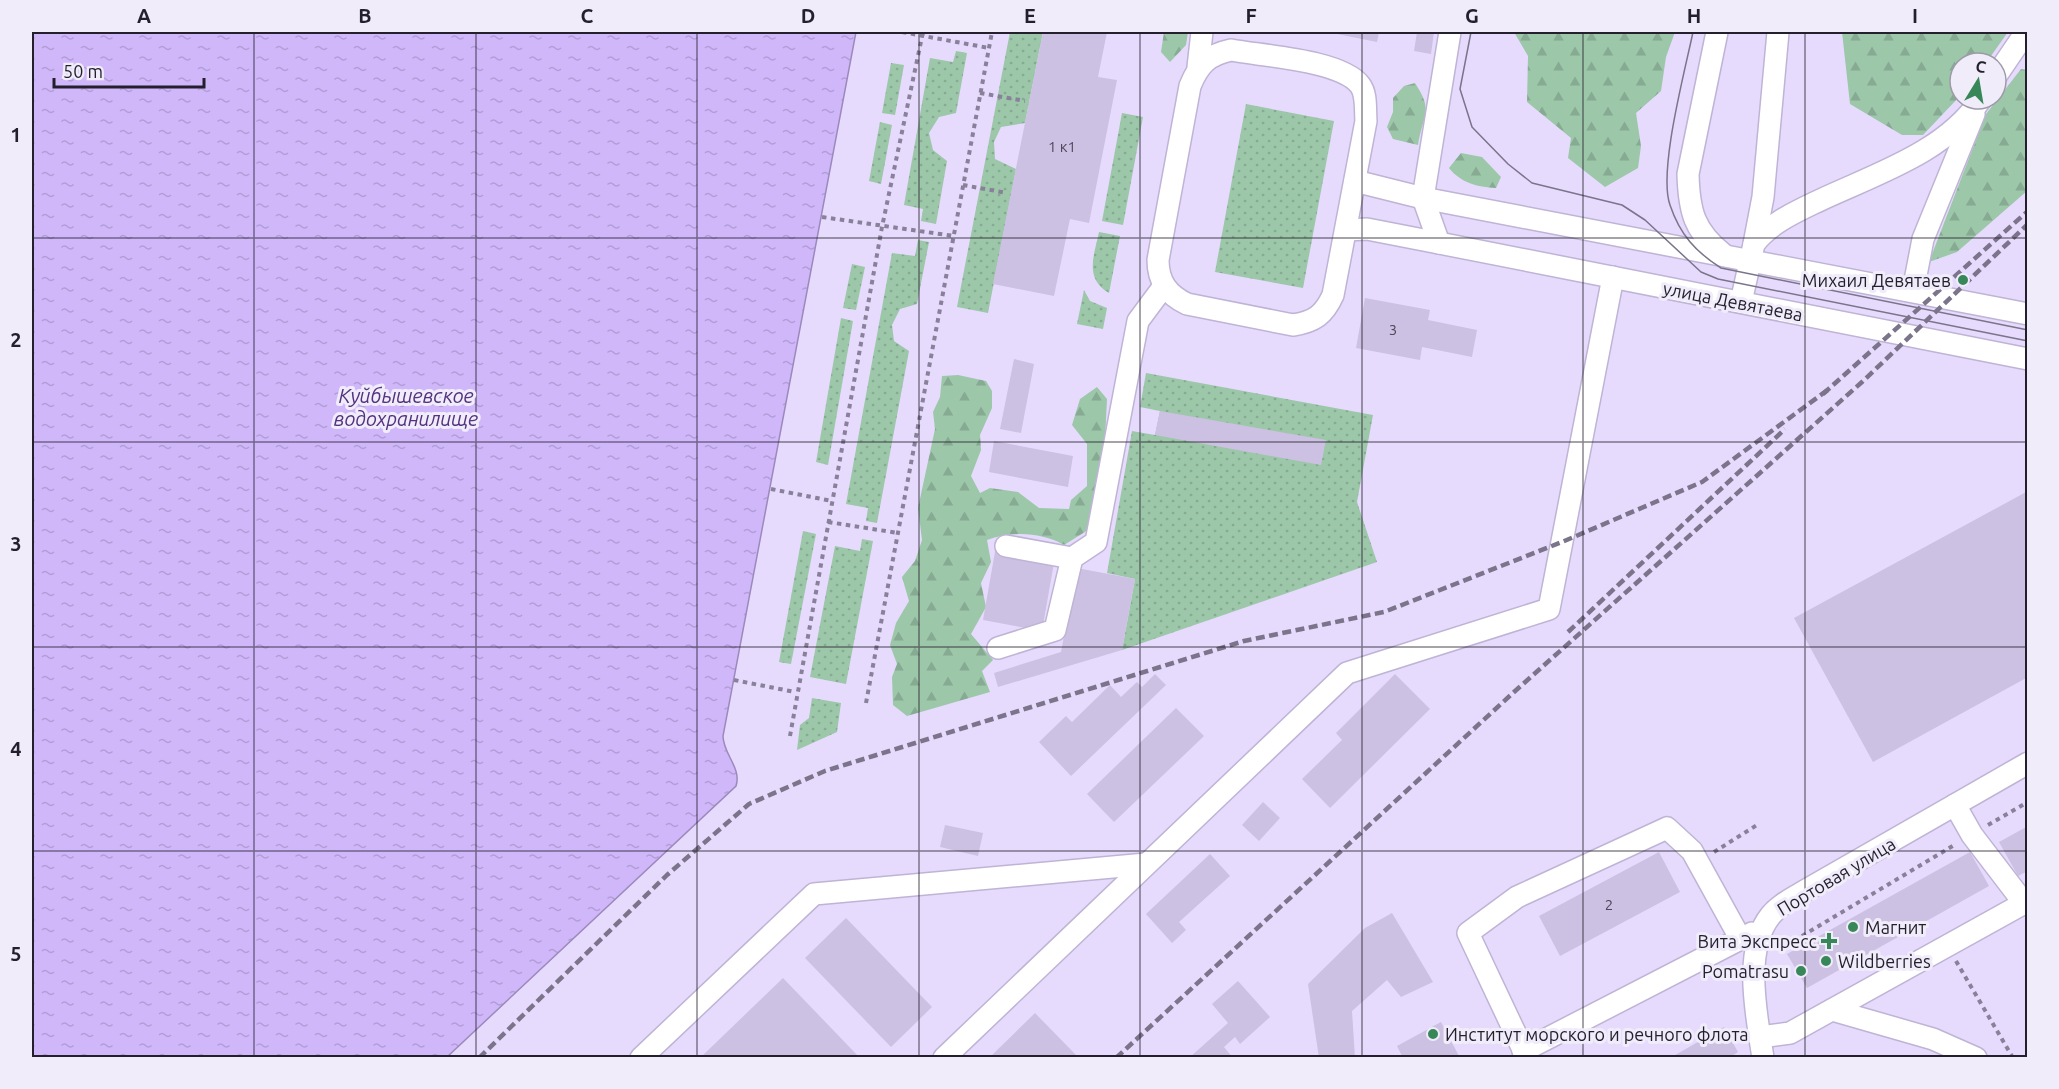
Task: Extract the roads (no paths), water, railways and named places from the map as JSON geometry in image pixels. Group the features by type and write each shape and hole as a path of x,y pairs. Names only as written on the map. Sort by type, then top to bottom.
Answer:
{"street":[{"path":"1198,67 1213,54 1232,50 1335,68 1360,85 1365,98 1366,121 1333,295 1327,309 1308,323 1293,325 1187,304 1173,297 1164,286 1158,273 1158,260 1190,86 1198,67 1202,32"},
{"path":"1439,243 1423,198 1450,32"},
{"path":"1717,32 1693,139 1689,186 1694,216 1701,234 1724,255"},
{"path":"1741,302 1763,197 1778,32"},
{"path":"2008,58 2026,32"},
{"path":"1751,252 1777,223 1933,146 1971,111"},
{"path":"1913,291 1923,239 1976,111"},
{"path":"1355,181 1423,198 1724,255 1751,252 1913,291 2028,314"},
{"name":"улица Девятаева","path":"1346,230 1367,229 2028,358"},
{"path":"944,1058 1347,673 1549,609 1613,277"},
{"path":"998,648 1055,630 1072,558 1096,542 1138,321 1164,286"},
{"path":"1006,546 1072,558"},
{"name":"Портовая улица","path":"1762,1052 1754,974 1762,928 1772,914 1784,903 2028,763"},
{"path":"1762,1052 1790,1033 2026,902 1972,835 1955,805"},
{"path":"1740,938 1692,851 1667,828 1516,897 1468,933 1525,1054 1762,928"},
{"path":"641,1058 814,894 1146,864"},
{"path":"1832,1010 1932,1039 1976,1058"}],"water":[{"name":"Куйбышевское водохранилище","path":"32,32 856,32 723,736 726,749 735,767 736,786 447,1057 32,1057"}],"tram line":[{"path":"1471,32 1460,89 1472,127 1508,164 1532,183 1622,205 1645,220 1701,272 1718,279 2028,341"},
{"path":"1693,32 1674,120 1667,169 1667,189 1674,216 1684,234 1704,256 1721,268 2028,330"}],"railway":[{"path":"1823,394 2028,211"},
{"path":"1116,1058 1514,692 1862,382 2028,224"},
{"path":"479,1058 667,875 749,804 825,771 1244,641 1384,612 1562,542 1702,482 1829,389"},
{"path":"1568,632 1785,429"}],"place":[{"name":"Михаил Девятаев","path":"1963,280"},
{"name":"Магнит","path":"1853,927"},
{"name":"Вита Экспресс","path":"1829,941"},
{"name":"Wildberries","path":"1826,961"},
{"name":"Pomatrasu","path":"1801,971"},
{"name":"Институт морского и речного флота","path":"1433,1034"}]}
